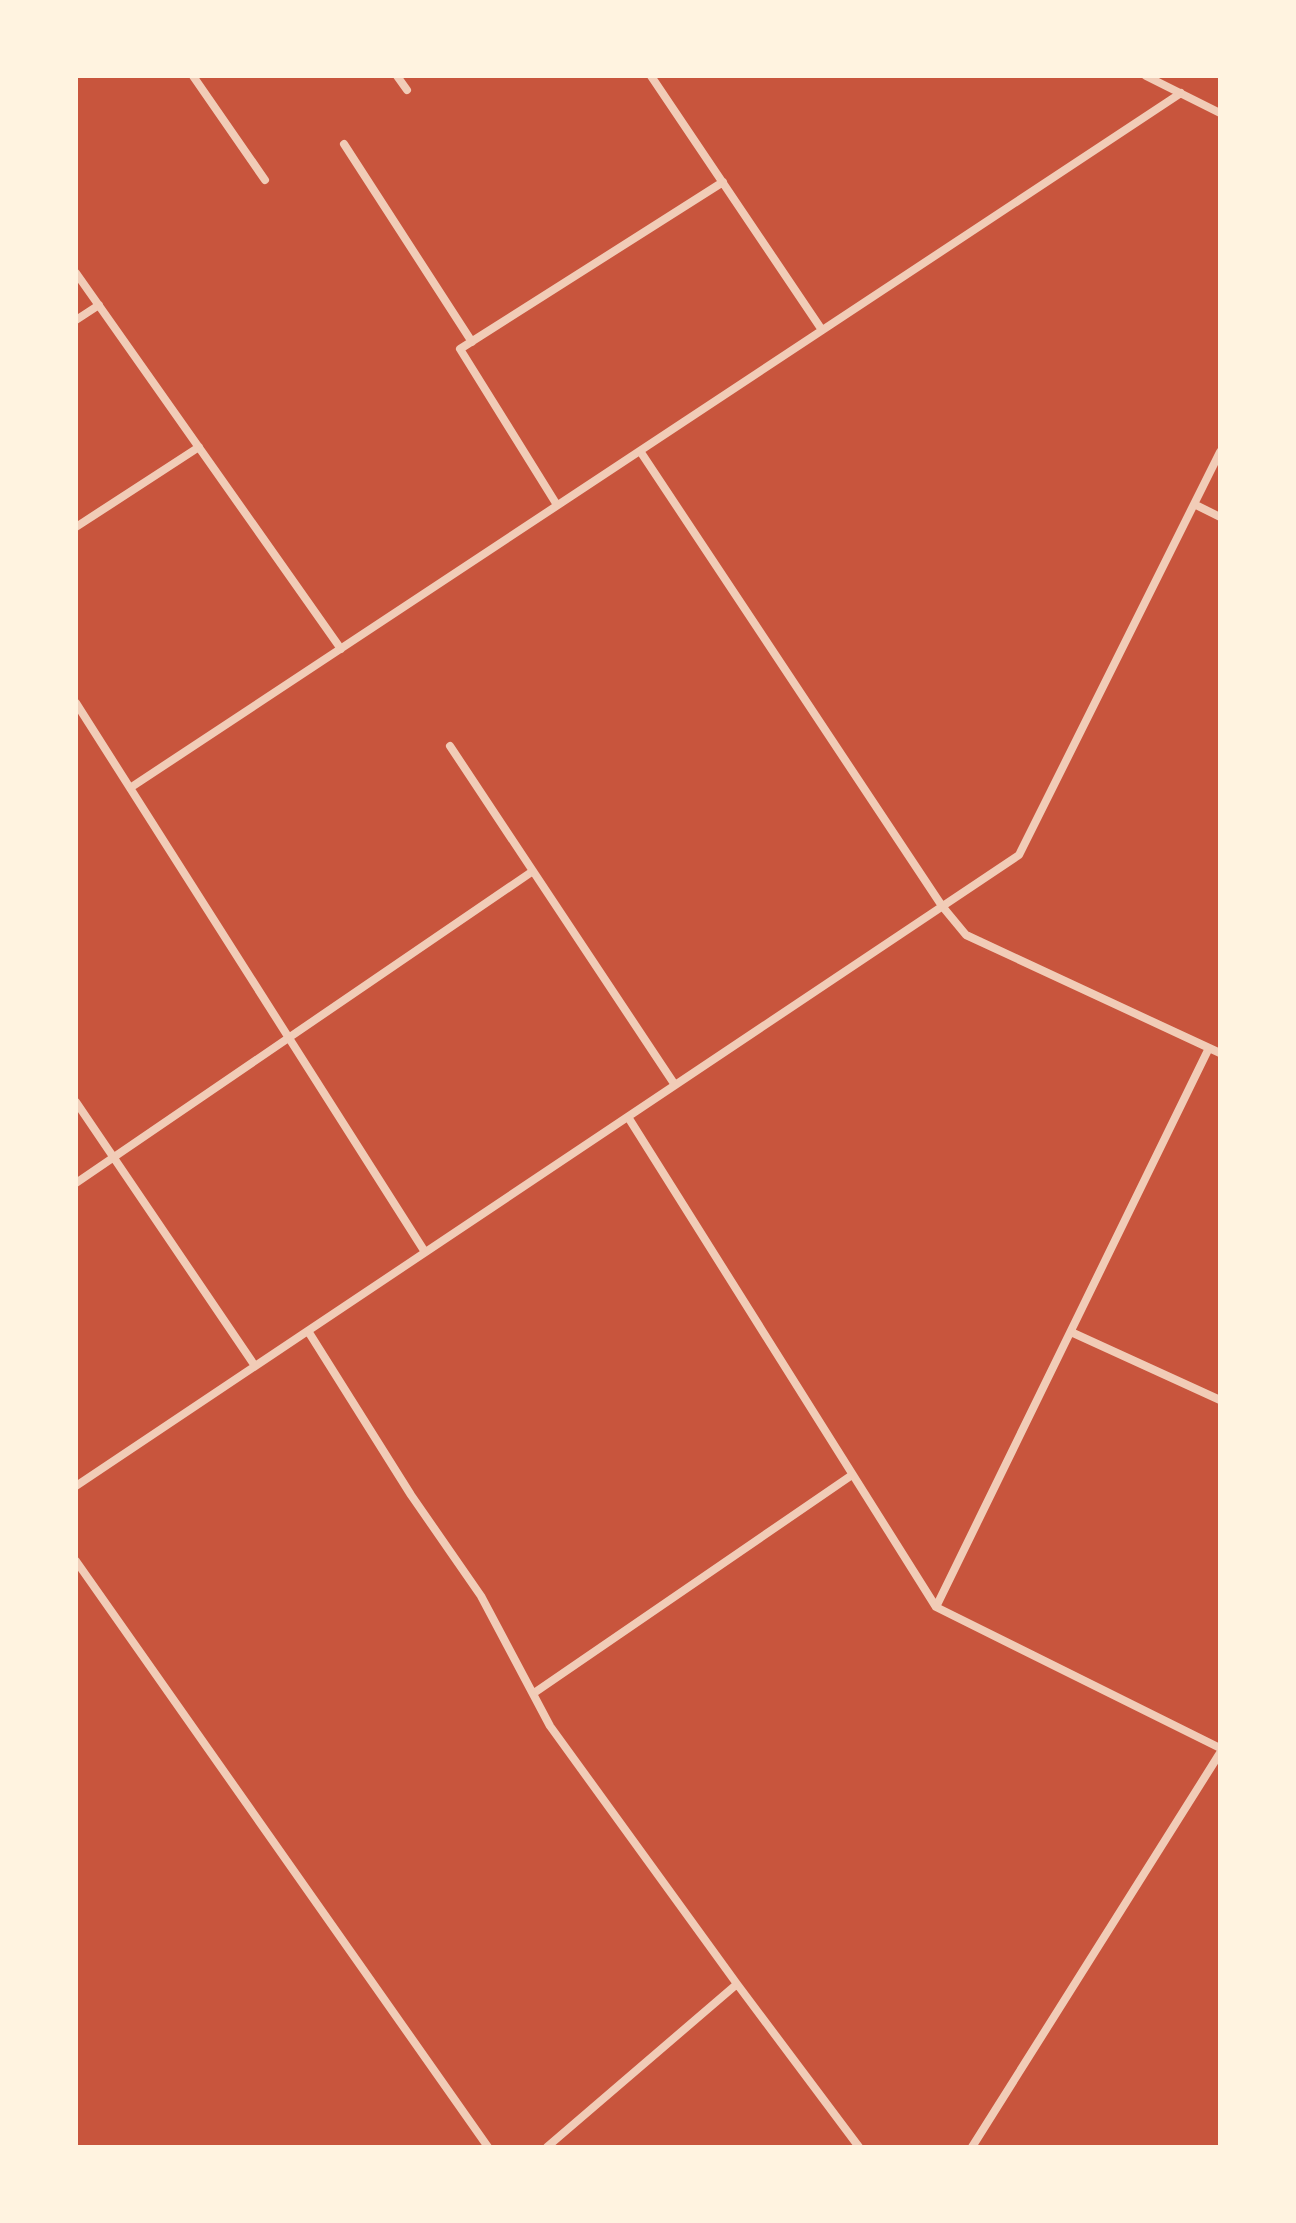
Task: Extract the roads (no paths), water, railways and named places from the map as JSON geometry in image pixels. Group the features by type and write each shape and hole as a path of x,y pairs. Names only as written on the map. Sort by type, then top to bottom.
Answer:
{"street":[{"path":"193,76 265,180"},
{"path":"397,76 407,90"},
{"path":"651,76 822,330"},
{"path":"1146,76 1220,113"},
{"path":"130,788 1181,93"},
{"path":"344,144 472,342"},
{"path":"557,505 460,349 723,182"},
{"path":"76,273 341,649"},
{"path":"76,320 99,305"},
{"path":"76,527 199,447"},
{"path":"640,451 942,906 966,935 1220,1053"},
{"path":"76,1486 1019,855 1220,452"},
{"path":"1194,504 1220,517"},
{"path":"76,703 425,1252"},
{"path":"450,746 675,1085"},
{"path":"76,1183 533,871"},
{"path":"936,1607 1209,1048"},
{"path":"76,1102 255,1366"},
{"path":"628,1117 936,1607 1220,1750 972,2147"},
{"path":"308,1331 411,1495 481,1596 550,1726 859,2147"},
{"path":"1071,1332 1220,1400"},
{"path":"534,1693 852,1475"},
{"path":"76,1561 488,2147"},
{"path":"547,2147 737,1984"}]}
